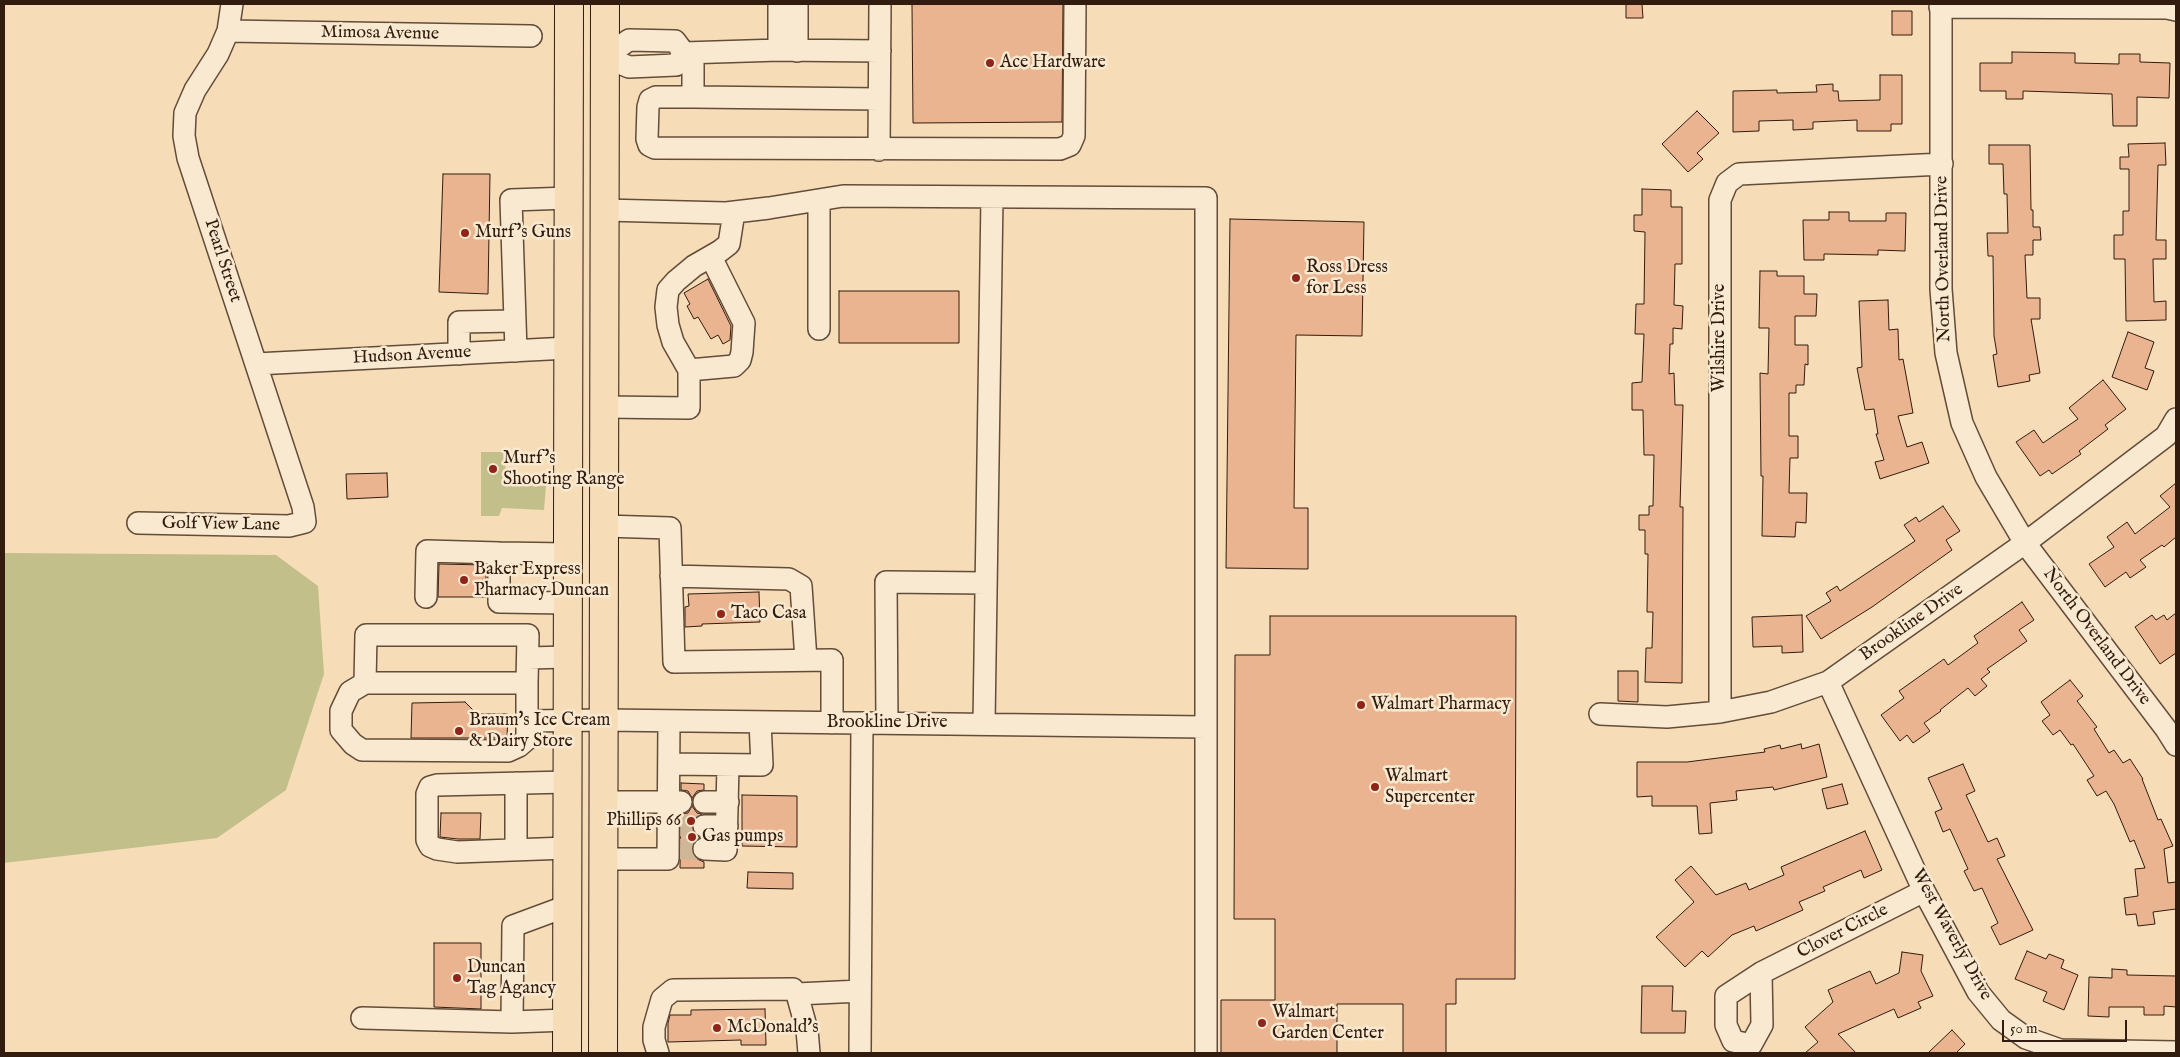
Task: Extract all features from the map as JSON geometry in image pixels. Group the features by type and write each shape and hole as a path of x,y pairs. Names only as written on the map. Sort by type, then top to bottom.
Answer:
{"main road":[{"path":"567,1053 569,4"},
{"path":"603,1053 605,4"},
{"path":"569,58 605,57"}],"street":[{"name":"Pearl Street","path":"232,4 228,32 185,113 184,136 188,158 303,507 305,522"},
{"path":"780,4 788,50"},
{"path":"788,50 798,4"},
{"path":"879,150 880,4"},
{"path":"879,98 656,97 650,100 648,107 647,139 649,145 655,148 1060,149 1070,145 1074,136 1075,4"},
{"path":"1940,5 2167,8 2176,10"},
{"name":"North Overland Drive","path":"1940,5 1941,289 1946,353 1962,423 1986,477 2025,543 2173,732"},
{"name":"Mimosa Avenue","path":"228,32 532,36"},
{"path":"605,57 629,67 676,65 689,53 788,50 880,51"},
{"path":"689,53 693,97"},
{"name":"Wilshire Drive","path":"1720,712 1720,200 1727,183 1739,174 1942,164"},
{"path":"604,210 734,212 843,196 1206,198 1206,1053"},
{"path":"984,724 992,197"},
{"path":"516,351 511,200 569,198"},
{"path":"819,200 819,329"},
{"path":"604,407 689,408 690,370 673,342 668,325 666,307 668,290 694,266 729,244 734,212"},
{"path":"690,370 734,366 740,360 742,352 744,322 711,257"},
{"path":"459,354 459,322 515,321"},
{"name":"Hudson Avenue","path":"256,364 568,348"},
{"name":"Brookline Drive","path":"1600,714 1668,717 1720,712 1771,702 1828,682 2025,543 2166,436 2176,419"},
{"name":"Golf View Lane","path":"138,523 289,526 305,522"},
{"path":"604,526 670,528 674,662 832,660 832,723"},
{"path":"426,597 427,551 568,554"},
{"path":"499,553 499,602 567,603"},
{"path":"671,576 789,578 801,586 806,660"},
{"path":"887,724 886,582 986,583"},
{"path":"365,683 366,635 528,635 527,739 519,746 508,751 362,750 353,744 341,730 341,711 350,692 365,683 527,683"},
{"path":"528,658 567,657"},
{"name":"West Waverly Drive","path":"1828,682 1924,891 1978,992 2001,1020 2026,1038 2060,1050 2176,1052"},
{"name":"Brookline Drive","path":"528,721 604,720 1206,727"},
{"path":"603,859 668,859 674,849 675,802 669,764 669,721"},
{"path":"669,764 762,766 760,722"},
{"path":"860,1053 862,724"},
{"path":"704,849 726,850 728,765"},
{"path":"567,848 457,852 437,849 430,846 427,840 427,794 430,787 437,785 568,782"},
{"path":"516,783 516,850"},
{"path":"603,802 675,802"},
{"path":"704,802 728,802"},
{"path":"704,826 727,826"},
{"name":"Clover Circle","path":"1760,973 1924,891"},
{"path":"512,1022 513,926 567,906"},
{"path":"658,1053 654,1027 662,999 673,990 793,989 797,994 807,1030 809,1053"},
{"path":"797,994 860,991"},
{"path":"362,1018 512,1022 567,1020"}],"shaded area":[{"name":"Murf's Shooting Range","path":"481,452 505,452 506,486 546,486 544,510 502,508 499,516 481,516"},
{"path":"4,553 276,555 318,586 324,674 286,790 217,838 4,863"}],"building":[{"name":"Ace Hardware","path":"912,4 1063,4 1062,122 913,123"},
{"path":"1626,4 1642,4 1643,18 1626,18"},
{"path":"1892,11 1912,11 1912,35 1892,35"},
{"path":"2012,52 2075,53 2075,63 2119,64 2119,54 2140,54 2140,62 2170,63 2169,98 2137,97 2137,126 2113,126 2112,94 2023,91 2023,99 2006,99 2006,91 1980,91 1980,63 2012,63"},
{"path":"1880,75 1902,75 1902,124 1891,124 1891,131 1857,131 1857,120 1813,122 1813,129 1793,130 1793,120 1759,121 1759,131 1733,132 1733,91 1777,90 1777,93 1817,92 1816,85 1833,84 1833,91 1838,91 1839,101 1880,100"},
{"path":"1697,111 1719,133 1697,153 1703,159 1688,172 1662,144"},
{"path":"2165,143 2166,165 2158,165 2156,240 2166,240 2166,259 2153,259 2154,302 2166,301 2166,320 2126,321 2125,259 2114,259 2114,235 2123,235 2123,211 2129,211 2129,169 2120,169 2120,157 2129,157 2128,144"},
{"path":"1989,145 2030,145 2031,210 2033,210 2033,227 2040,227 2041,240 2033,240 2033,255 2025,255 2027,298 2040,298 2040,319 2031,319 2040,373 2029,375 2030,381 1998,387 1993,355 1997,354 1994,336 1993,256 1988,256 1987,233 2008,233 2007,194 2004,194 2003,164 1989,164"},
{"name":"Murf's Guns","path":"443,174 490,174 488,294 439,292"},
{"path":"1642,189 1671,190 1671,207 1682,207 1682,264 1675,264 1674,305 1683,306 1682,329 1673,328 1673,344 1670,344 1669,374 1674,373 1675,405 1683,405 1680,507 1683,507 1682,683 1645,682 1646,648 1652,648 1653,612 1647,612 1648,554 1645,554 1645,530 1639,530 1639,515 1649,515 1649,506 1653,506 1654,455 1644,455 1643,410 1632,410 1632,383 1642,382 1644,334 1635,334 1636,304 1644,304 1645,232 1634,231 1634,215 1642,215"},
{"path":"1829,212 1849,212 1849,221 1886,221 1886,213 1906,213 1905,251 1878,250 1878,255 1824,254 1824,260 1804,260 1803,220 1829,220"},
{"path":"1230,219 1364,222 1362,336 1296,335 1294,508 1308,508 1308,569 1226,568"},
{"path":"1760,271 1777,271 1777,276 1804,276 1804,294 1817,294 1816,316 1795,316 1795,345 1808,345 1808,365 1805,364 1804,385 1796,385 1796,393 1789,393 1789,436 1798,436 1798,458 1790,458 1789,493 1807,493 1806,523 1796,522 1795,537 1762,536 1763,476 1761,476 1760,373 1768,374 1769,328 1759,328"},
{"path":"708,279 731,326 730,340 723,344 718,335 711,339 698,317 694,319 687,306 690,304 684,293"},
{"path":"839,291 959,291 959,343 839,343"},
{"path":"1888,300 1889,330 1898,329 1899,360 1903,359 1913,413 1898,416 1907,447 1922,442 1929,463 1880,479 1875,462 1884,460 1876,434 1878,434 1874,409 1865,410 1857,368 1862,367 1859,301"},
{"path":"2128,332 2154,342 2145,368 2154,371 2147,390 2112,377"},
{"path":"2103,380 2126,409 2105,425 2108,429 2079,451 2081,454 2052,474 2049,470 2040,476 2016,442 2034,430 2043,443 2078,419 2069,408"},
{"path":"387,473 388,497 347,499 346,474"},
{"path":"2176,483 2176,537 2164,547 2162,545 2140,560 2146,567 2130,578 2126,572 2105,587 2089,564 2114,547 2107,537 2127,522 2135,534 2170,507 2160,496"},
{"path":"1943,506 1960,531 1946,540 1952,550 1872,607 1821,639 1806,616 1831,601 1826,593 1837,586 1840,591 1915,541 1904,525 1916,517 1919,522"},
{"name":"Baker Express Pharmacy Duncan","path":"439,564 486,565 486,597 438,597"},
{"name":"Taco Casa","path":"759,592 760,622 702,624 702,626 685,627 685,607 689,606 688,594"},
{"path":"2022,602 2034,620 2019,630 2027,641 1987,669 1990,672 1981,679 1987,686 1975,696 1968,688 1924,723 1930,731 1913,743 1907,735 1900,741 1881,715 1904,698 1899,691 1944,659 1948,665 1978,643 1974,636"},
{"path":"2176,613 2176,653 2160,664 2135,627 2152,615 2156,620 2164,615 2167,620"},
{"path":"1802,615 1803,652 1782,653 1782,646 1753,647 1752,617"},
{"name":"Walmart Supercenter","path":"1270,616 1516,616 1515,979 1456,979 1456,1004 1446,1004 1446,1053 1403,1053 1403,1004 1337,1004 1337,1053 1221,1053 1221,1000 1275,1000 1275,919 1234,919 1235,655 1270,655"},
{"path":"1618,671 1638,671 1638,702 1618,701"},
{"path":"2070,680 2083,696 2077,701 2097,727 2094,729 2109,753 2114,750 2123,763 2130,759 2143,779 2158,820 2161,819 2173,846 2164,849 2168,883 2176,882 2176,909 2153,912 2155,924 2138,926 2136,914 2126,915 2124,898 2138,896 2135,869 2145,868 2134,840 2130,842 2114,804 2106,791 2097,796 2087,780 2094,776 2073,744 2071,745 2060,730 2053,735 2042,721 2050,715 2041,702"},
{"name":"Braum's Ice Cream & Dairy Store","path":"465,702 477,714 508,714 507,738 411,738 412,703"},
{"path":"1801,744 1802,749 1819,744 1827,777 1774,790 1773,787 1736,791 1737,800 1710,803 1712,833 1699,834 1697,806 1652,806 1652,796 1637,797 1637,762 1687,762 1765,752 1764,749 1780,745 1781,749"},
{"path":"1963,764 1975,791 1966,795 1988,842 1997,838 2005,856 1997,859 2033,930 2000,945 1991,927 1998,923 1982,888 1974,891 1964,871 1968,869 1950,829 1943,832 1935,812 1942,809 1928,778"},
{"path":"681,783 704,784 704,790 697,791 692,798 688,791 681,790"},
{"path":"1842,784 1848,804 1827,809 1822,789"},
{"path":"742,795 797,796 797,847 742,846"},
{"path":"692,806 697,813 702,814 693,820 693,832 700,837 694,842 692,849 697,859 704,862 704,868 680,868 681,814 688,813"},
{"path":"441,813 481,813 480,839 440,837"},
{"path":"1865,831 1882,870 1864,878 1861,870 1823,887 1825,891 1799,902 1803,910 1756,931 1754,926 1732,935 1708,957 1702,951 1685,967 1656,937 1694,902 1675,880 1691,866 1716,895 1746,883 1749,890 1784,875 1781,867"},
{"path":"748,872 793,873 793,889 747,888"},
{"name":"Duncan Tag Agancy","path":"434,943 481,943 481,1009 434,1007"},
{"path":"2027,951 2046,959 2049,954 2064,960 2061,968 2078,975 2064,1010 2043,1001 2047,992 2015,979"},
{"path":"1902,952 1923,955 1921,971 1933,996 1918,1002 1921,1008 1898,1018 1894,1009 1838,1034 1856,1053 1805,1053 1818,1042 1805,1027 1833,1002 1828,990 1870,971 1876,984 1899,973"},
{"path":"2112,969 2127,970 2127,975 2176,976 2176,1007 2164,1006 2164,1015 2144,1015 2144,1007 2109,1007 2109,1017 2088,1016 2089,977 2112,978"},
{"path":"1642,986 1673,986 1672,1011 1686,1011 1685,1033 1641,1033"},
{"name":"McDonald's","path":"765,1009 766,1045 741,1045 741,1040 668,1042 670,1015 691,1015 691,1010"},
{"path":"1952,1030 1965,1044 1956,1053 1928,1053"}],"tunnel":[{"path":"680,826 704,826"},
{"path":"680,849 704,849"}],"place":[{"name":"Ace Hardware","path":"990,63"},
{"name":"Murf's Guns","path":"465,233"},
{"name":"Ross Dress for Less","path":"1296,278"},
{"name":"Murf's Shooting Range","path":"493,469"},
{"name":"Baker Express Pharmacy Duncan","path":"464,580"},
{"name":"Taco Casa","path":"721,614"},
{"name":"Walmart Pharmacy","path":"1361,705"},
{"name":"Braum's Ice Cream & Dairy Store","path":"459,731"},
{"name":"Walmart Supercenter","path":"1375,787"},
{"name":"Phillips 66","path":"691,821"},
{"name":"Gas pumps","path":"692,837"},
{"name":"Duncan Tag Agancy","path":"457,978"},
{"name":"Walmart Garden Center","path":"1262,1023"},
{"name":"McDonald's","path":"717,1028"}]}
